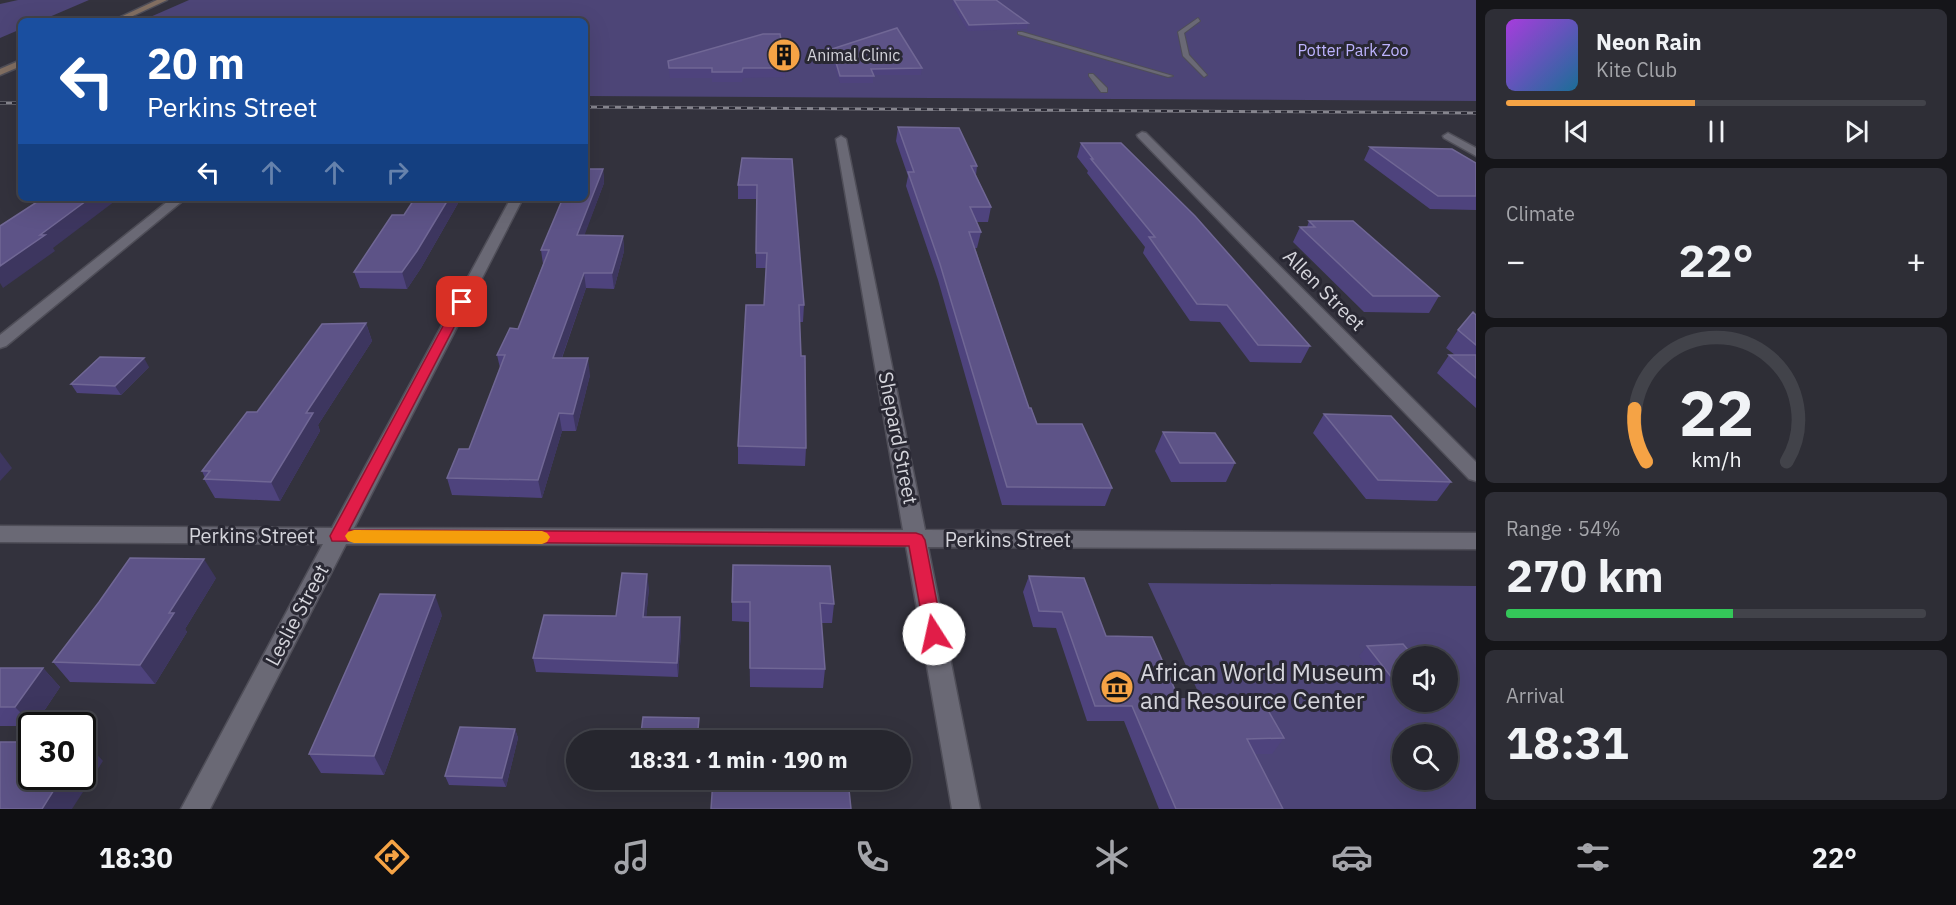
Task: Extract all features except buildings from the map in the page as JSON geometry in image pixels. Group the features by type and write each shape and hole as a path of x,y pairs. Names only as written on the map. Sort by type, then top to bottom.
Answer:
{"street":[{"path":"123,18 163,0"},
{"path":"0,72 18,64"},
{"name":"Allen Street","path":"1142,135 1476,474"},
{"path":"1448,136 1476,153"},
{"name":"Shepard Street","path":"841,139 966,809"},
{"path":"0,343 176,201"},
{"name":"Leslie Street","path":"195,809 515,201"},
{"name":"Perkins Street","path":"0,534 1476,541"}],"lane":[{"path":"1198,20 1181,32 1186,56 1204,75"},
{"path":"1020,33 1170,76"},
{"path":"1091,75 1104,90"}],"green space":[{"path":"18,0 89,0 47,18 18,18 18,30 0,38 0,4"},
{"name":"Potter Park Zoo","path":"189,0 1476,0 1476,101 588,96 588,18 148,18"},
{"path":"1148,583 1476,586 1476,809 1252,809"}],"railway":[{"path":"0,103 18,103"},
{"path":"588,107 1476,113"}],"slow traffic":[{"path":"354,536 542,537"}],"place":[{"name":"Animal Clinic","path":"784,55"},
{"name":"African World Museum and Resource Center","path":"1117,687"}],"route":[{"path":"462,302 338,536 916,540 934,634"}]}
